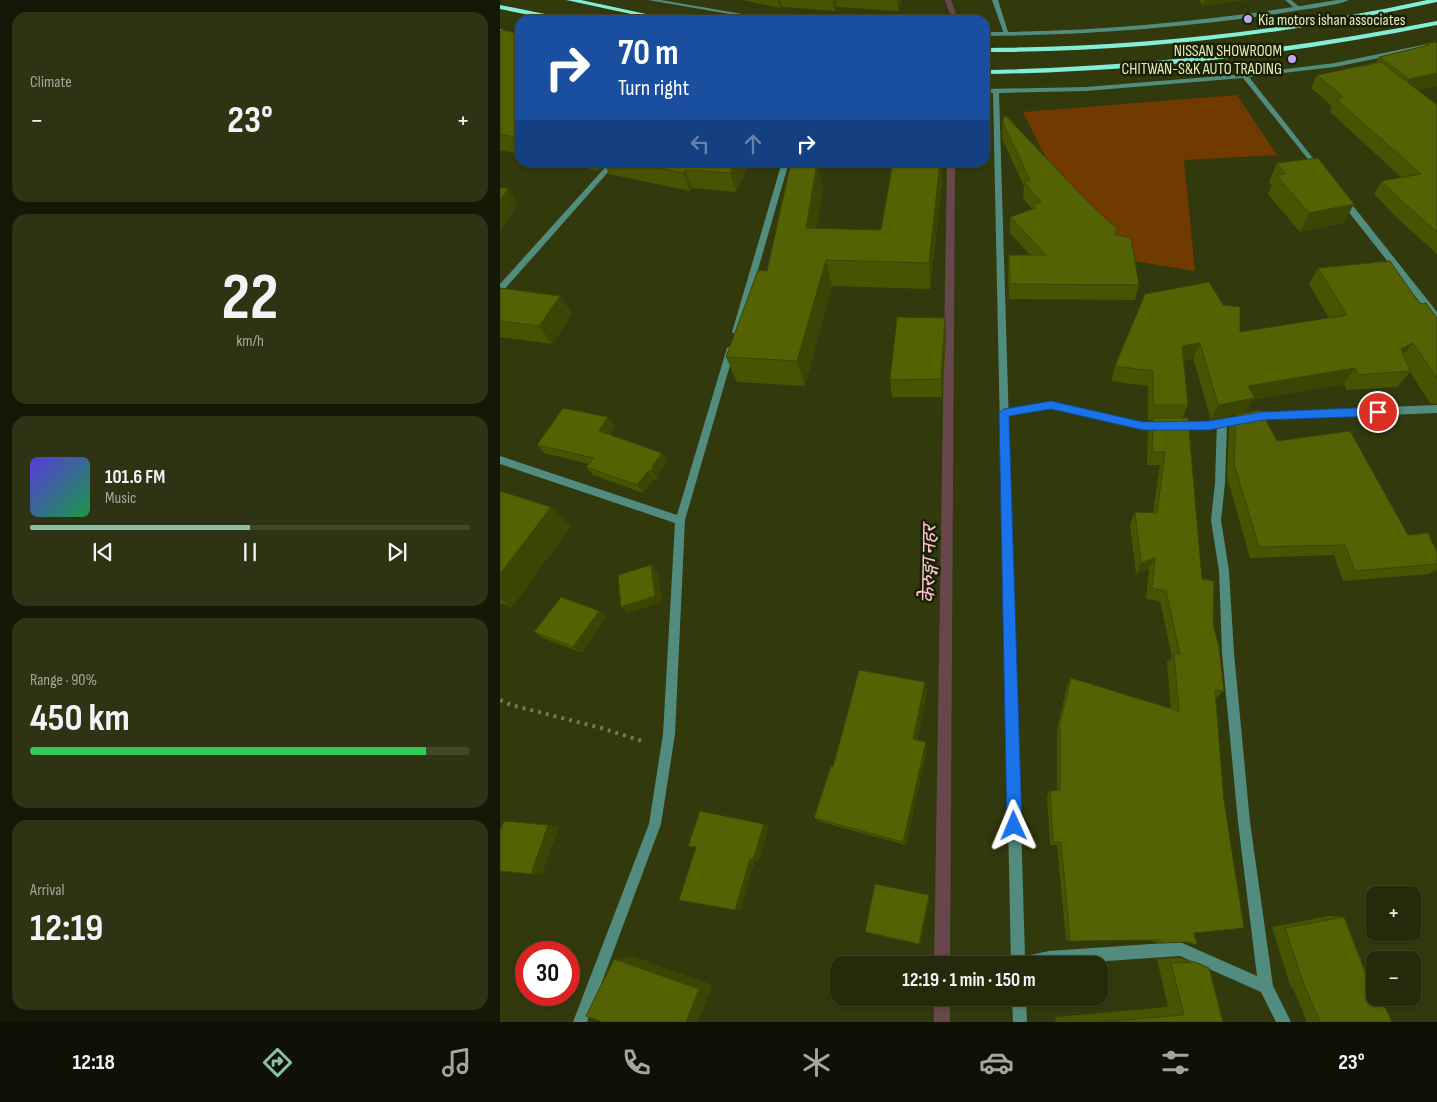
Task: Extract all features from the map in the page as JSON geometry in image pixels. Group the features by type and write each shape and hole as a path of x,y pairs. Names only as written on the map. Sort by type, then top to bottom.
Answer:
{"highway":[{"path":"570,0 645,15"},
{"path":"990,50 1084,48 1194,40 1299,28 1437,0"},
{"path":"500,7 540,15"},
{"path":"990,72 1066,70 1165,64 1346,41 1437,23"}],"street":[{"path":"651,0 742,15"},
{"path":"664,3 676,0"},
{"path":"995,0 1007,34"},
{"path":"1288,0 1299,9"},
{"path":"990,34 1154,28 1299,9 1346,0"},
{"path":"500,31 515,35"},
{"path":"990,91 1086,89 1245,76 1335,65 1437,44"},
{"path":"1245,76 1326,177"},
{"path":"996,91 1018,956"},
{"path":"500,289 610,167"},
{"path":"580,1022 655,824 666,748 680,520 785,167"},
{"path":"1338,193 1437,318"},
{"path":"1004,413 1051,405 1143,426 1209,426 1262,416 1437,409"},
{"path":"1222,423 1220,484 1216,520 1224,571 1228,653 1244,822 1266,987 1284,1022"},
{"path":"500,460 680,520"},
{"path":"1078,956 1180,949 1266,987"},
{"path":"1019,1006 1020,1022"}],"path":[{"path":"500,700 666,748"}],"shaded area":[{"path":"1237,95 1277,155 1184,160 1195,271 1134,261 1060,186 1023,112"}],"building":[{"path":"502,30 515,33 515,137 500,134 500,32"},
{"path":"1437,42 1437,73 1409,79 1379,57 1429,45 1426,43"},
{"path":"1381,62 1437,105 1437,232 1382,181 1421,174 1336,99 1343,97 1317,75"},
{"path":"1006,116 1090,204 1117,229 1114,234 1131,238 1139,285 1010,284 1009,255 1046,255 1010,217 1036,208 1033,205 1041,202 1024,182 1030,180 1003,123 1003,118"},
{"path":"1318,158 1354,204 1309,213 1276,175 1285,174 1277,163"},
{"path":"656,167 733,167 730,173 685,170 683,173"},
{"path":"790,167 816,167 806,228 881,230 892,167 939,167 929,263 826,260 797,361 726,357 758,270 767,271"},
{"path":"500,188 508,188 500,201"},
{"path":"1390,261 1420,304 1426,303 1437,318 1437,378 1413,343 1401,349 1410,371 1358,375 1355,368 1248,386 1255,398 1218,405 1200,343 1182,346 1188,405 1153,405 1153,371 1115,366 1145,294 1209,282 1223,305 1240,307 1240,332 1347,315 1318,268"},
{"path":"500,288 560,296 539,326 500,321"},
{"path":"897,317 945,318 941,379 890,380"},
{"path":"563,408 608,417 599,431 662,453 651,472 648,471 637,485 586,467 594,458 537,445"},
{"path":"1260,410 1277,441 1350,431 1408,535 1428,533 1437,552 1437,564 1355,571 1345,545 1259,547 1234,464 1236,415"},
{"path":"1153,418 1188,418 1202,579 1214,581 1213,624 1219,647 1224,691 1215,690 1224,801 1244,928 1194,933 1197,945 1189,942 1161,943 1160,940 1070,941 1061,842 1053,842 1050,791 1060,790 1060,723 1071,678 1179,711 1174,654 1180,654 1166,591 1152,588 1155,558 1141,563 1135,512 1157,513 1165,452 1152,452"},
{"path":"500,491 551,507 500,574"},
{"path":"651,565 655,596 621,607 618,575"},
{"path":"561,597 599,611 573,647 534,632"},
{"path":"859,670 925,682 913,739 926,742 903,842 814,818 831,766 833,767"},
{"path":"700,811 764,824 753,860 750,859 735,910 679,900 696,847 688,846"},
{"path":"504,821 548,825 531,874 500,871 500,831"},
{"path":"875,884 929,895 919,944 865,932"},
{"path":"1344,917 1366,974 1366,1006 1384,1006 1392,1022 1320,1022 1306,991 1285,928"},
{"path":"614,959 699,989 686,1022 602,1022 586,1016"},
{"path":"1195,962 1209,968 1223,1022 1098,1022 1184,1015 1171,963"}],"waterway":[{"name":"केेरुङ्गा नहर","path":"948,0 953,15"},
{"name":"केेरुङ्गा नहर","path":"942,956 951,167"},
{"name":"केेरुङ्गा नहर","path":"942,1006 942,1022"}],"place":[{"name":"Kia motors ishan associates","path":"1248,19"},
{"name":"NISSAN SHOWROOM CHITWAN-S&K AUTO TRADING","path":"1292,59"}],"route":[{"path":"1014,826 1004,413 1051,405 1143,426 1209,426 1262,416 1378,412"}]}
